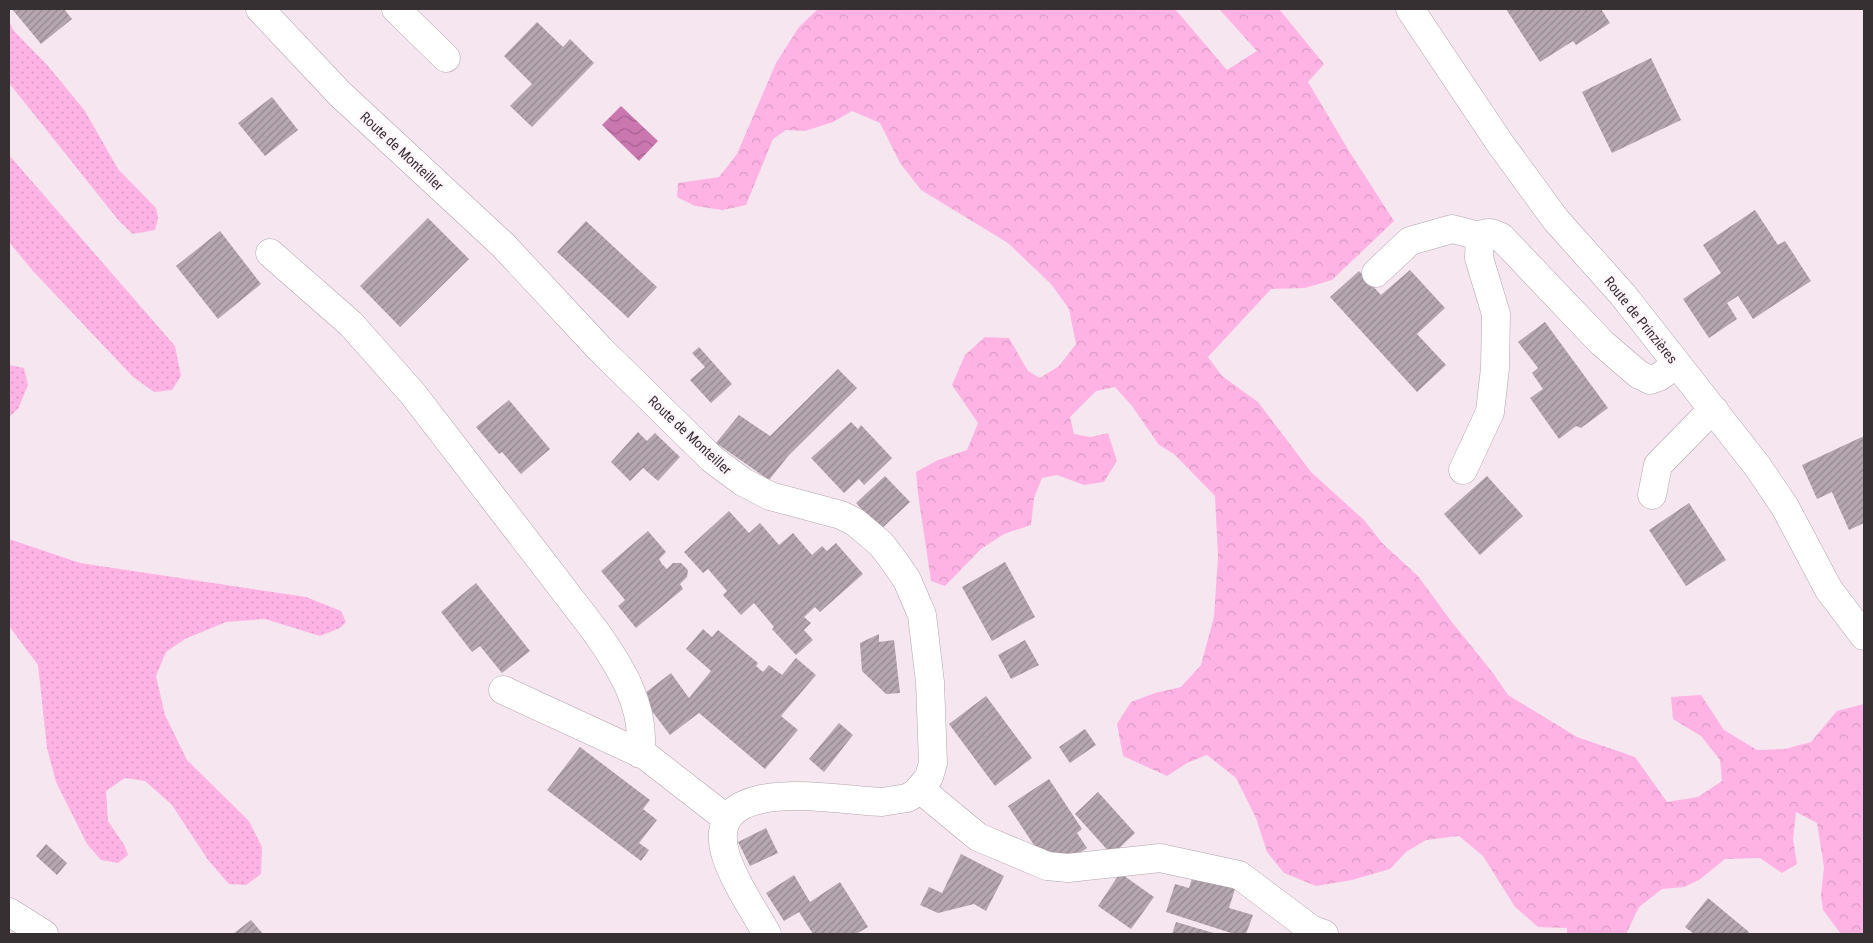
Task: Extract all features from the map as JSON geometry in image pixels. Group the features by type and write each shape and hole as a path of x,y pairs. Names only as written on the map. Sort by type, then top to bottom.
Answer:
{"street":[{"name":"Route de Monteiller","path":"260,9 340,94 503,245 600,349 712,459 743,482 770,496 841,515 855,522 881,544 907,580 922,615 930,682 933,763 929,777 920,789"},
{"path":"396,9 446,58"},
{"name":"Route de Prinzières","path":"1410,9 1499,142 1546,207 1568,235 1623,295 1715,411 1776,492 1829,590 1864,636"},
{"path":"1376,273 1410,241 1452,229 1480,236 1485,233 1494,233 1501,237 1602,343 1638,374 1650,380 1659,377 1677,364"},
{"path":"1463,470 1490,412 1495,368 1496,314 1479,258 1480,236"},
{"path":"270,253 351,324 403,381 594,628 614,656 625,676 640,726 640,754"},
{"path":"1652,495 1658,465 1704,418 1715,411"},
{"path":"503,690 646,756 727,819"},
{"path":"767,934 731,868 726,855 723,831 730,814 746,802 769,797 807,797 882,802 907,798 920,789 978,837 1047,866 1068,868 1160,858 1239,875 1317,932"},
{"path":"9,912 44,934"}],"green space":[{"path":"818,9 1175,9 1227,70 1257,51 1219,9 1279,9 1324,64 1308,82 1394,221 1332,280 1305,288 1271,289 1208,357 1222,376 1258,402 1311,472 1364,520 1383,544 1418,576 1508,695 1577,737 1635,757 1667,802 1698,797 1722,781 1720,760 1701,736 1673,719 1671,697 1701,695 1724,730 1757,750 1785,749 1811,742 1837,711 1864,704 1864,934 1841,934 1823,910 1821,896 1824,867 1817,823 1796,812 1793,839 1797,864 1782,873 1760,858 1725,859 1699,880 1684,887 1662,889 1639,907 1626,934 1567,934 1567,928 1538,927 1515,907 1483,856 1459,836 1426,840 1406,852 1390,869 1352,880 1316,886 1284,873 1267,852 1256,818 1236,778 1207,755 1187,763 1167,776 1123,756 1117,724 1131,702 1155,693 1181,687 1201,665 1214,617 1218,557 1215,496 1174,454 1159,445 1132,406 1115,387 1096,391 1070,417 1074,434 1090,437 1108,433 1117,461 1104,482 1084,485 1057,475 1042,478 1034,498 1031,525 1004,534 981,549 945,586 931,581 916,472 938,460 967,450 978,423 952,385 965,355 985,337 1009,338 1028,371 1040,378 1059,366 1076,344 1069,309 1051,284 1008,243 921,190 900,163 880,123 852,111 833,122 805,131 786,130 773,139 746,205 723,210 695,206 677,197 678,183 719,177 737,154 776,63 799,27"},
{"path":"9,21 14,31 49,67 85,111 118,169 156,208 158,218 155,230 133,234 119,221 9,83"},
{"path":"9,155 175,346 181,376 172,390 154,392 133,377 33,271 9,242"},
{"path":"9,365 24,368 28,385 18,409 9,417"},
{"path":"9,539 80,563 306,597 341,611 346,622 340,628 320,636 265,619 226,622 185,639 166,652 156,676 165,715 187,760 249,821 262,847 261,874 246,885 229,884 208,860 172,805 145,781 125,778 106,791 108,821 125,846 128,855 118,863 101,860 87,844 56,782 47,748 38,665 9,626"}],"water":[{"path":"621,106 658,141 639,161 602,125"}],"building":[{"path":"12,9 64,9 72,19 41,44"},
{"path":"1506,9 1601,9 1610,23 1576,45 1573,41 1540,62"},
{"path":"537,22 563,47 570,39 594,63 532,127 510,106 532,84 504,56"},
{"path":"1651,58 1681,120 1612,153 1582,92"},
{"path":"272,97 298,130 265,156 238,123"},
{"path":"1755,210 1778,245 1785,241 1811,281 1753,319 1738,296 1727,303 1737,319 1709,338 1683,299 1721,273 1703,245"},
{"path":"428,218 469,259 400,327 360,286"},
{"path":"586,221 657,287 628,318 557,252"},
{"path":"220,231 261,284 218,319 176,266"},
{"path":"1410,270 1445,308 1417,334 1446,365 1417,392 1330,297 1359,271 1381,295"},
{"path":"1545,322 1608,408 1581,428 1576,426 1559,439 1530,398 1543,389 1532,373 1538,368 1518,342"},
{"path":"699,347 732,384 711,403 690,380 705,367 692,353"},
{"path":"838,369 857,388 789,455 769,480 716,443 739,415 770,436"},
{"path":"509,400 550,449 521,474 502,452 499,454 476,427"},
{"path":"851,422 858,429 861,425 892,458 864,485 859,479 844,493 811,458"},
{"path":"638,432 647,441 655,433 680,457 658,481 643,468 630,481 611,462"},
{"path":"1864,436 1864,523 1849,530 1832,492 1817,499 1802,465"},
{"path":"885,476 910,502 880,530 856,503"},
{"path":"1487,476 1523,516 1480,555 1444,514"},
{"path":"1689,503 1726,560 1686,586 1649,530"},
{"path":"729,511 749,533 760,523 779,545 793,533 812,555 822,546 827,551 836,543 863,574 820,612 815,607 804,617 811,623 804,630 813,640 796,655 772,629 774,627 754,603 741,615 723,595 727,591 708,569 703,573 684,552"},
{"path":"648,531 666,552 659,559 667,569 673,563 681,563 688,570 687,577 680,584 683,589 636,628 618,606 625,600 601,571"},
{"path":"1005,562 1035,617 992,641 962,587"},
{"path":"476,583 530,651 502,673 480,646 472,652 441,612"},
{"path":"703,629 712,637 718,630 758,663 756,666 763,672 769,665 782,675 796,658 816,675 781,716 798,730 765,769 699,713 670,735 645,702 649,699 645,693 671,673 689,698 711,671 686,649"},
{"path":"879,634 879,642 894,640 900,693 886,694 862,671 860,643"},
{"path":"1025,640 1039,665 1011,679 998,655"},
{"path":"986,696 1032,758 995,786 949,724"},
{"path":"839,723 853,735 824,772 809,759"},
{"path":"1085,729 1096,745 1070,763 1059,747"},
{"path":"580,747 650,800 643,809 657,820 639,843 649,850 641,861 547,790"},
{"path":"1049,779 1082,829 1077,833 1087,848 1063,864 1042,857 1008,806"},
{"path":"1098,792 1135,833 1112,855 1075,814"},
{"path":"766,828 778,853 750,866 738,842"},
{"path":"46,844 67,863 57,875 36,856"},
{"path":"961,854 1004,876 986,911 974,904 938,913 920,905 929,887 942,893"},
{"path":"1120,873 1154,897 1131,929 1098,906"},
{"path":"794,875 810,902 840,882 868,927 856,934 813,934 799,912 784,921 766,893"},
{"path":"1193,875 1235,889 1229,908 1253,915 1246,934 1234,934 1166,912 1175,884 1189,888"},
{"path":"1708,898 1749,932 1748,934 1694,934 1685,927"},
{"path":"251,920 263,934 233,934"},
{"path":"1176,922 1217,934 1172,934"}]}
